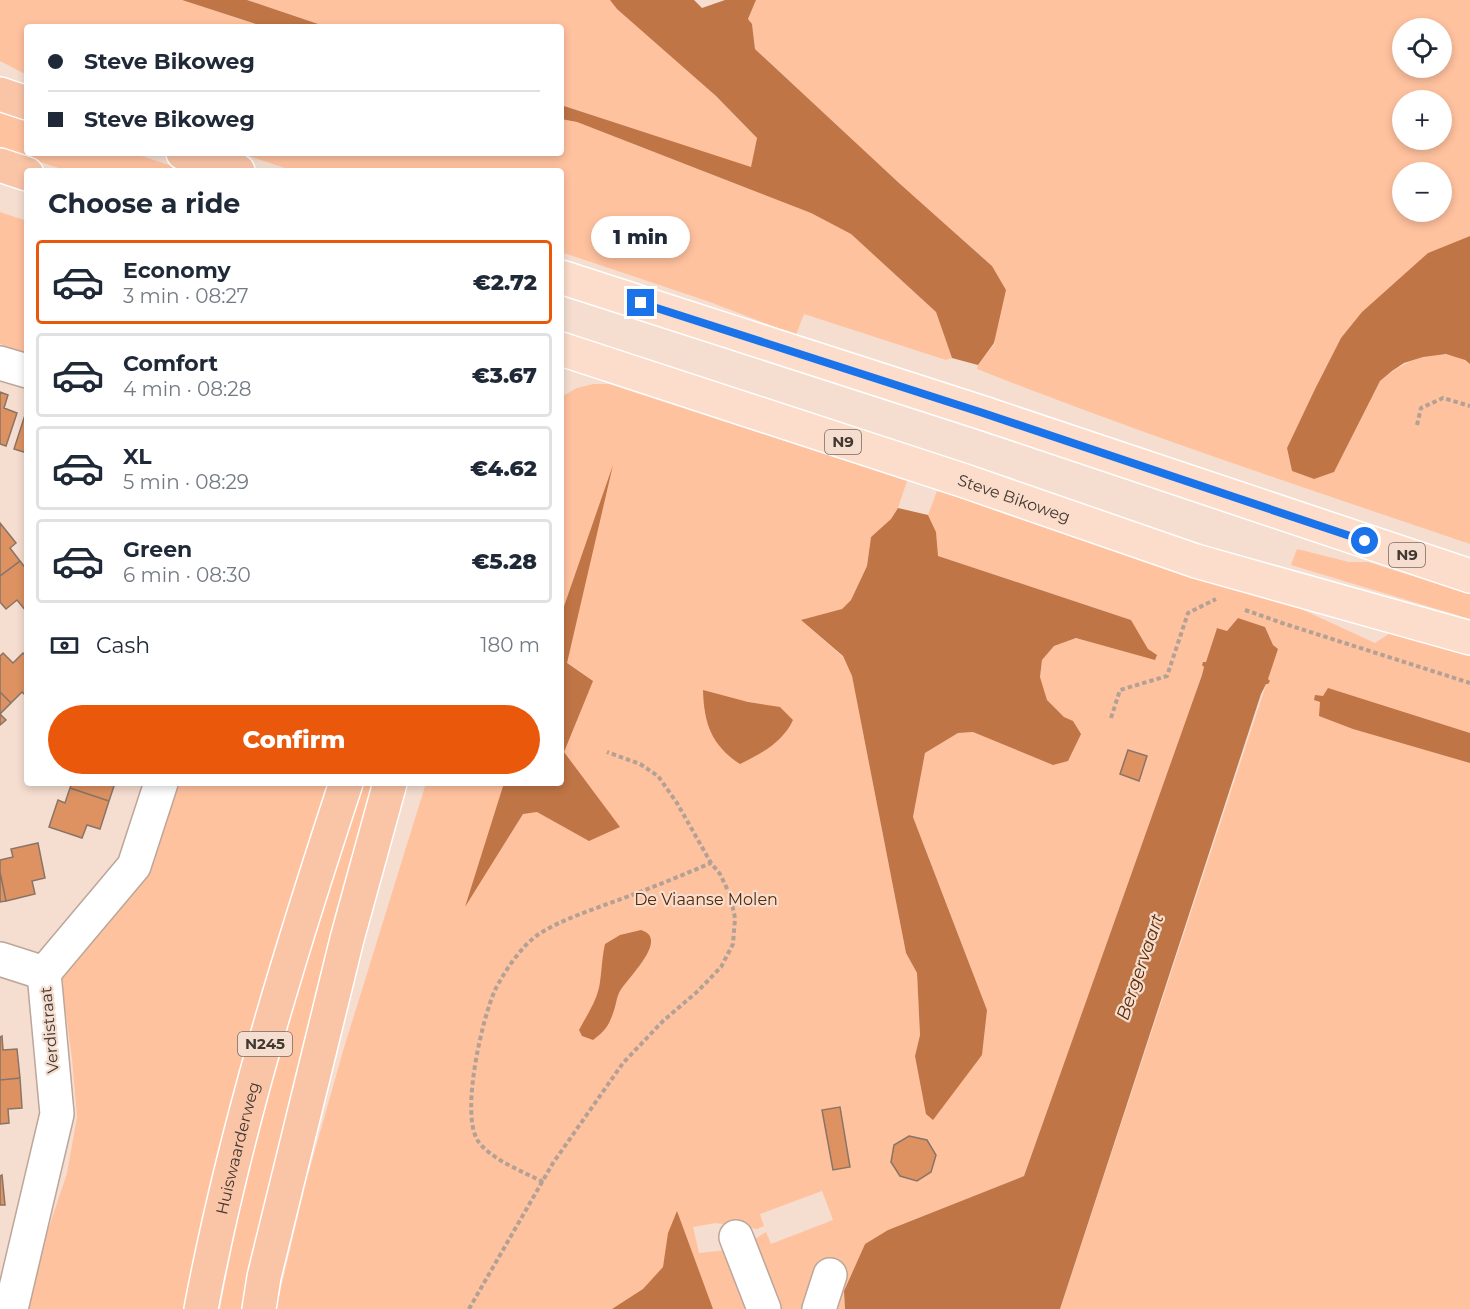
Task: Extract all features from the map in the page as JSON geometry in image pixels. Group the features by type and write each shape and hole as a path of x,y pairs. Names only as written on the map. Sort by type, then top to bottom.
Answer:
{"highway":[{"path":"0,94 24,102"},
{"path":"192,156 229,168"},
{"path":"0,165 24,173"},
{"name":"Huiswaarderweg","path":"201,1309 216,1234 262,1052 345,786"},
{"path":"259,1309 264,1277 321,1042 389,786"}],"main road":[{"name":"N9","path":"564,278 993,417 1470,576"},
{"name":"Steve Bikoweg","path":"564,350 962,480 1196,561 1470,638"}],"street":[{"path":"0,363 24,371"},
{"name":"Verdistraat","path":"11,1309 57,1113 44,973 134,867 160,786"},
{"path":"0,959 44,973"},
{"path":"736,1237 764,1309"},
{"path":"819,1309 830,1275"}],"path":[{"path":"1418,424 1421,408 1443,398 1470,406"},
{"path":"1111,718 1120,690 1167,676 1188,613 1215,598 1226,603"},
{"path":"1237,607 1470,683"},
{"path":"469,1309 553,1163 622,1063 663,1021 698,991 720,967 733,945 735,918 730,895 720,874 711,863 677,803 658,776 640,764 607,752"},
{"path":"543,1182 492,1154 478,1140 471,1119 471,1085 495,991 521,949 538,934 564,921 711,863"}],"green space":[{"path":"0,0 182,0 256,24 24,24 24,73 0,61"},
{"path":"247,0 610,0 716,96 757,138 751,168 564,106 564,24 318,24"},
{"path":"756,0 1470,0 1470,236 1428,253 1341,338 1287,448 1292,471 1314,479 1380,381 1400,367 1423,357 1435,354 1459,358 1470,364 1470,544 1161,438 977,369 995,343 992,266 755,49 752,24 748,19"},
{"path":"0,110 24,117 24,156 142,156 178,168 59,168 0,149"},
{"path":"564,120 577,122 811,213 851,234 936,312 952,358 946,360 804,314 796,335 710,302 564,253 564,168 285,168 249,156 564,156"},
{"path":"0,212 24,220 24,353 0,344"},
{"name":"De Viaanse Molen","path":"593,384 609,384 907,481 898,508 891,519 871,537 867,566 851,600 842,609 802,621 843,657 852,676 906,953 917,973 920,1035 915,1056 987,1010 913,817 925,753 958,733 974,732 1053,765 1073,722 1047,701 1040,677 1042,660 1054,646 1076,638 1148,649 1131,620 937,556 936,532 928,515 937,491 1262,591 1375,643 1393,631 1470,651 1470,1309 1060,1309 1268,679 1273,645 1265,627 1238,618 1227,631 1217,628 1206,663 1203,662 1205,666 1202,675 1024,1176 888,1230 865,1244 844,1291 845,1309 768,1309 753,1240 766,1232 771,1244 833,1220 822,1191 760,1214 764,1226 757,1229 715,1223 693,1227 699,1253 735,1249 755,1309 276,1309 306,1182 343,1051 425,786 564,786 564,395 577,388"},
{"path":"1297,549 1349,562 1368,562 1470,594 1470,619 1291,565"},
{"path":"169,786 329,786 248,1044 213,1176 185,1309 27,1309 36,1266 67,1173 77,1117 61,978"},
{"path":"363,786 371,786 334,918 291,1091 242,1309 220,1309 255,1145 314,937"}],"water":[{"path":"182,0 247,0 318,24 256,24"},
{"path":"610,0 694,0 702,8 725,0 756,0 748,19 752,24 755,49 992,266 1006,290 994,343 978,365 952,358 936,312 851,234 811,213 577,122 564,120 564,106 751,167 757,138 716,96 617,9"},
{"path":"1470,236 1470,364 1446,354 1423,357 1404,363 1380,381 1334,472 1314,479 1292,471 1287,448 1341,338 1362,312 1428,253"},
{"path":"613,465 567,663 593,681 564,752 564,606"},
{"path":"898,508 928,515 936,532 938,556 1131,620 1148,649 1157,655 1155,660 1076,638 1054,646 1042,660 1040,677 1047,700 1064,717 1073,721 1081,734 1068,761 1053,765 973,732 958,733 925,753 913,817 987,1010 982,1055 933,1120 926,1114 915,1056 920,1035 917,973 906,953 852,676 843,656 801,620 842,609 851,600 867,566 871,537 891,519"},
{"name":"Bergervaart","path":"1238,618 1265,627 1273,645 1278,649 1268,679 1270,681 1261,694 1060,1309 845,1309 844,1291 865,1244 888,1230 1024,1176 1202,675 1203,662 1206,662 1217,628 1227,631"},
{"path":"1328,688 1470,733 1470,763 1353,729 1319,716 1320,702 1314,700 1315,695 1323,696"},
{"path":"703,690 748,702 780,707 793,720 777,741 740,764 722,749 711,732 705,713"},
{"path":"564,752 620,827 589,841 537,812 523,814 465,907 503,786 564,786"},
{"path":"641,930 649,935 651,942 649,950 619,993 607,1026 593,1040 582,1036 579,1030 592,1007 599,988 605,944 620,935"},
{"path":"677,1211 713,1309 612,1309 643,1289 663,1267 668,1233"}],"building":[{"path":"0,392 8,395 4,408 17,413 6,446 0,444"},
{"path":"24,418 24,452 14,449"},
{"path":"0,523 16,543 10,548 20,561 0,576"},
{"path":"20,561 24,566 24,609 17,600 6,609 0,602 0,576"},
{"path":"3,653 13,663 24,654 24,694 22,692 11,703 0,692 0,656"},
{"path":"0,692 11,703 0,714"},
{"path":"0,714 6,720 0,725"},
{"path":"1128,750 1147,756 1139,781 1120,774"},
{"path":"71,786 114,786 109,801 70,788"},
{"path":"70,788 109,801 100,829 87,825 82,838 49,827 58,800 65,803"},
{"path":"38,843 45,878 32,881 35,894 6,901 0,860 13,857 11,849"},
{"path":"0,872 6,901 0,902"},
{"path":"2,1036 3,1050 17,1049 20,1078 0,1080 0,1037"},
{"path":"20,1078 22,1108 8,1109 9,1123 0,1124 0,1080"},
{"path":"840,1107 850,1167 833,1170 822,1110"},
{"path":"909,1136 927,1140 936,1155 931,1172 917,1181 900,1176 891,1162 894,1145"},
{"path":"2,1175 5,1205 0,1205 0,1176"}],"route":[{"path":"641,303 983,413 1365,541"}]}
